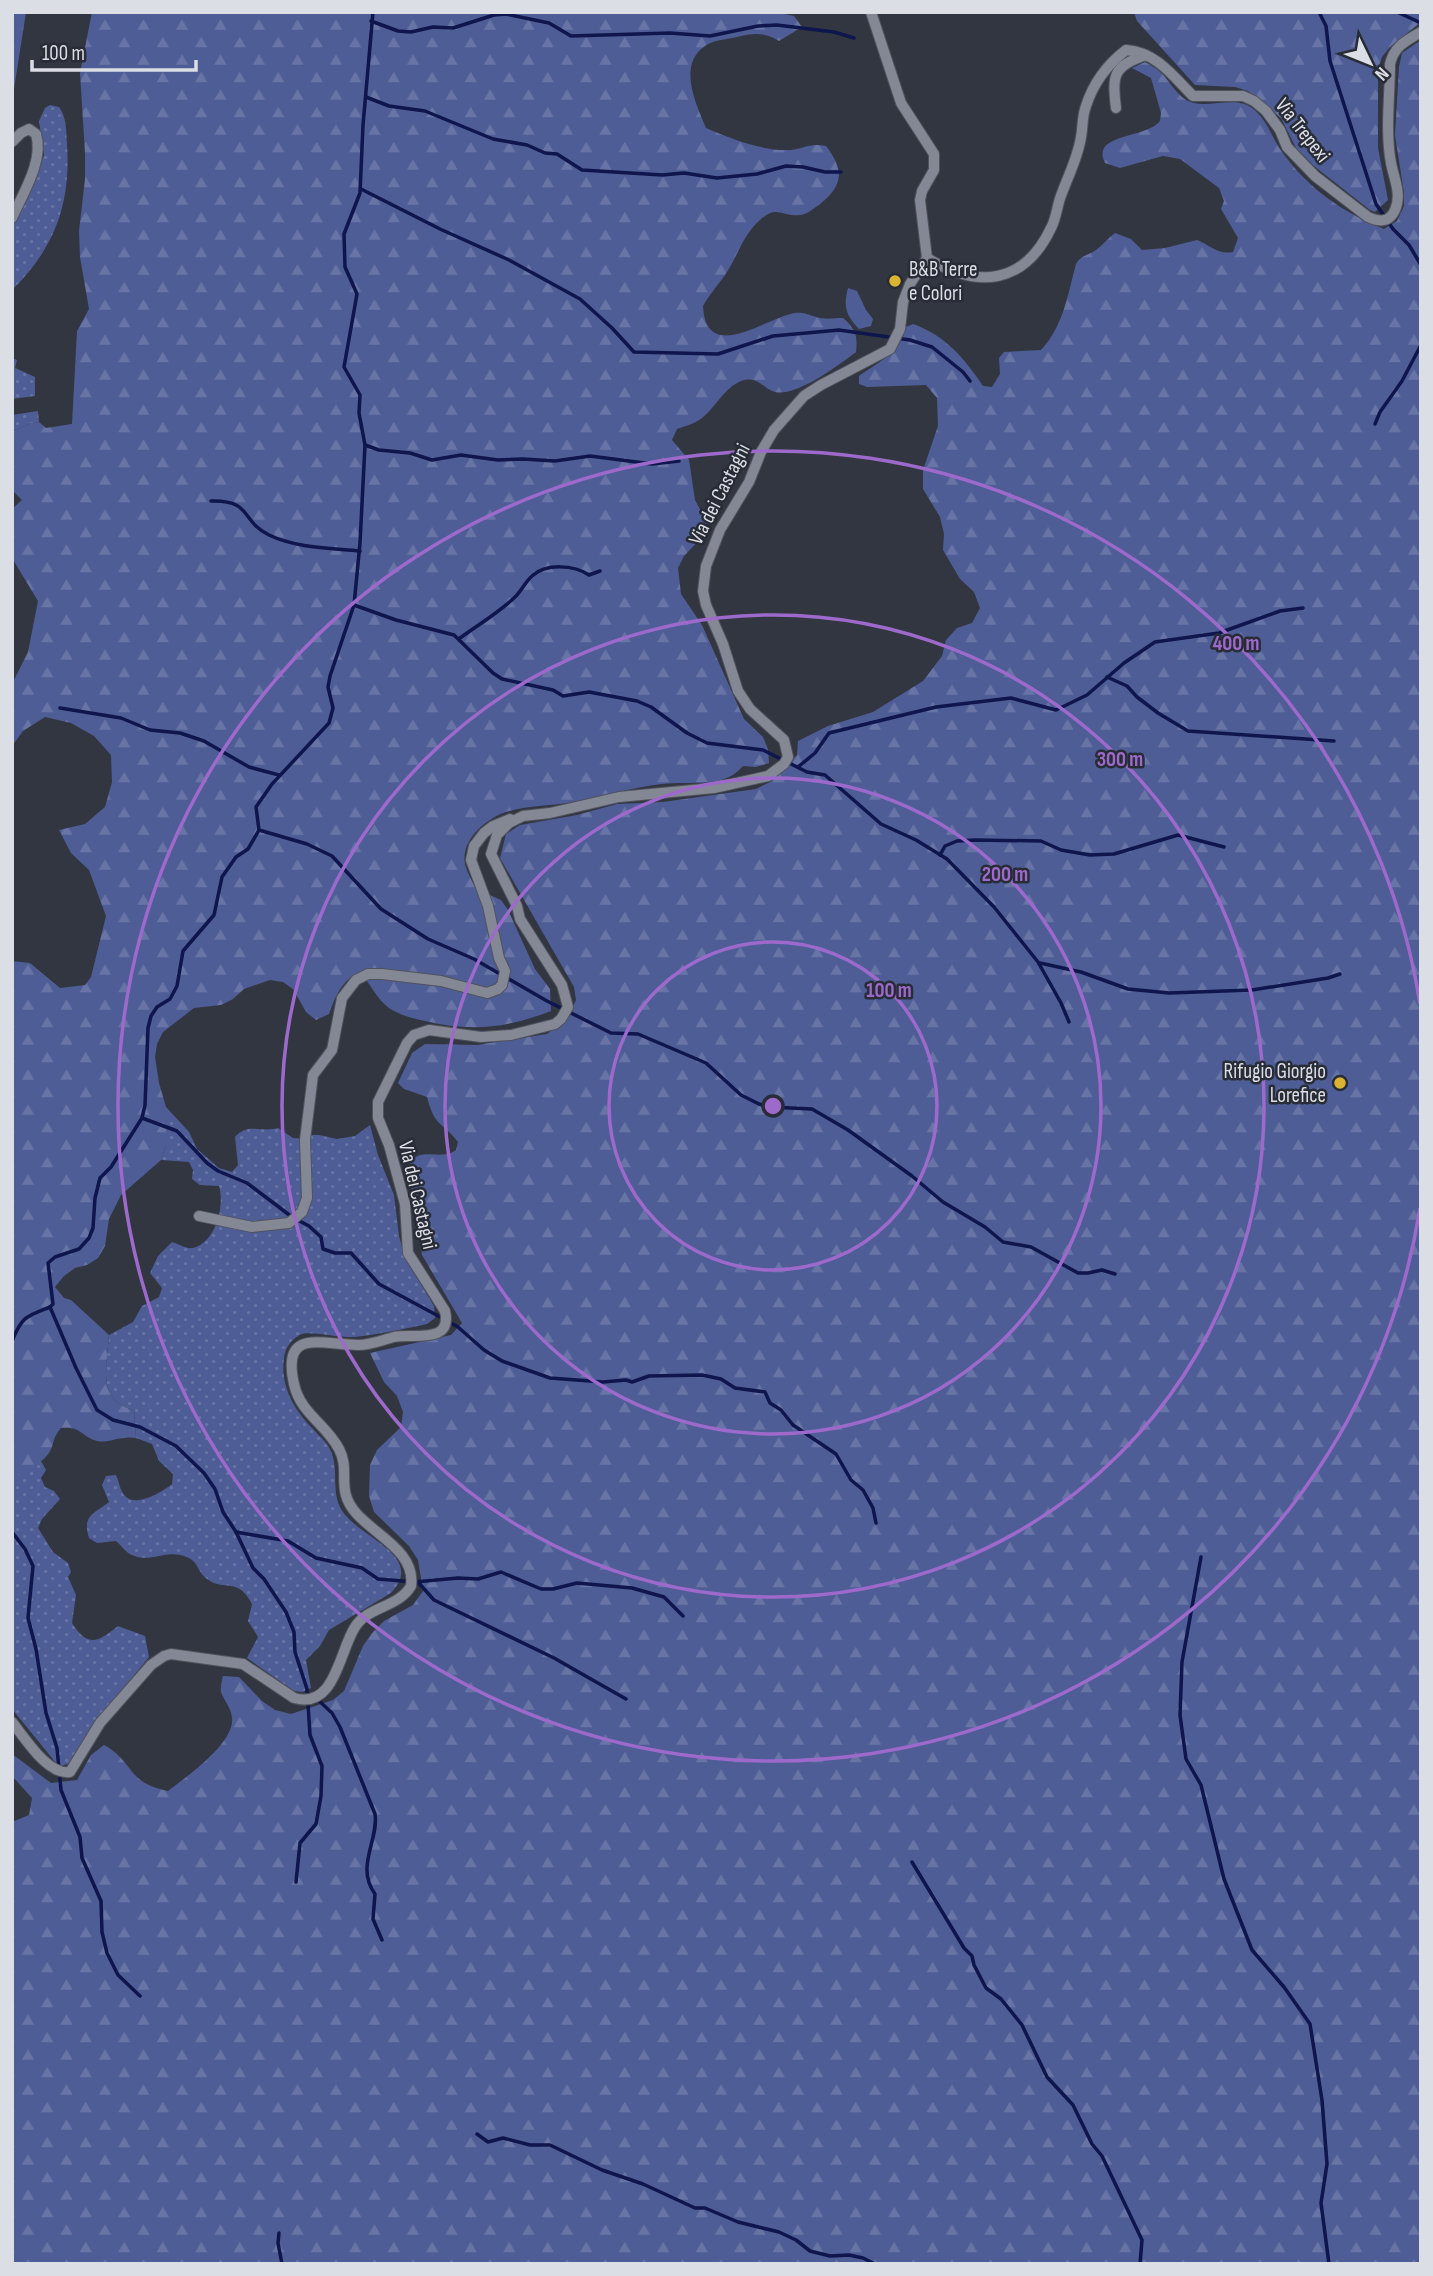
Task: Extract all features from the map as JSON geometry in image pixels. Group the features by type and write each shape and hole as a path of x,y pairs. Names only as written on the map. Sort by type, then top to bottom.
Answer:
{"street":[{"path":"871,12 901,103 934,153 934,170 920,200 928,258 975,278 1004,275 1029,259 1042,245 1053,225 1061,195 1074,164 1082,137 1085,108 1091,93 1110,63 1126,50 1146,55"},
{"name":"Via Trepexi","path":"1146,55 1167,68 1194,96 1244,96 1254,101 1266,111 1280,130 1287,147 1315,176 1368,217 1381,221 1388,220 1393,215 1398,197 1389,146 1390,64 1397,47 1421,32"},
{"path":"1116,108 1113,85 1119,69 1126,62 1146,55"},
{"path":"12,142 29,129 36,134 39,146 38,157 12,218"},
{"name":"Via dei Castagni","path":"12,1722 50,1767 63,1773 70,1772 100,1724 150,1665 171,1654 243,1664 294,1698 303,1701 317,1698 331,1682 353,1631 362,1618 400,1598 411,1586 411,1570 405,1559 349,1504 343,1485 341,1454 331,1438 308,1415 293,1383 293,1353 298,1347 312,1341 359,1345 396,1336 429,1336 436,1334 444,1326 445,1311 408,1253 405,1204 377,1107 407,1043 414,1035 440,1030 497,1037 555,1024 565,1014 568,1000 562,985 520,919 517,906 491,854 497,835 509,823 523,816 550,813 619,797 714,788 768,776 784,764 788,757 784,740 750,709 738,691 723,644 706,605 703,577 710,550 749,482 761,452 788,412 804,396 821,385 890,349 900,329 903,302 910,284 928,258"},
{"path":"200,1216 252,1227 289,1223 302,1212 307,1198 305,1140 313,1074 332,1050 342,998 356,981 368,974 382,974 441,982 487,993 502,985 505,971 499,958 485,896 471,860 478,839 493,826 523,816"}],"green space":[{"path":"12,12 26,12 12,102"},
{"path":"92,12 775,12 794,16 802,27 779,41 769,36 754,34 716,41 705,46 692,63 690,74 694,97 706,128 725,136 777,150 826,146 836,163 839,178 837,185 827,198 805,214 775,212 760,220 703,306 707,323 714,333 726,335 739,334 795,313 822,318 843,318 855,333 857,346 856,352 840,364 795,390 775,392 752,380 735,384 707,414 677,429 672,440 689,460 695,500 707,523 703,536 684,556 678,568 681,594 702,625 744,719 763,737 768,749 769,763 756,767 743,766 735,774 716,781 651,785 573,802 519,809 496,816 474,834 465,852 468,873 476,889 501,900 508,910 535,969 550,989 551,1011 504,1025 473,1027 442,1024 394,1011 383,1003 359,972 340,990 329,1014 316,1020 306,1012 293,989 283,982 270,980 244,989 221,1005 194,1008 163,1032 155,1057 166,1107 166,1145 161,1160 121,1195 109,1219 105,1246 98,1258 75,1268 55,1287 64,1298 71,1300 109,1335 106,1380 114,1398 134,1410 136,1438 101,1442 73,1428 61,1428 44,1458 12,1477 12,961 30,963 60,988 85,985 91,977 106,916 89,870 71,853 59,830 85,824 105,807 112,782 111,755 94,736 71,723 45,717 23,731 12,746 12,684 28,652 38,601 12,558 12,509 22,500 12,490 12,432 39,422 46,428 72,424 77,331 89,309 80,257 79,231 85,179 80,73"},
{"path":"1134,12 1420,12 1421,22 1390,47 1382,57 1378,69 1378,148 1388,200 1375,212 1370,210 1314,166 1296,148 1281,118 1248,91 1235,87 1195,85 1137,21"},
{"path":"1421,40 1421,2264 12,2264 12,1822 29,1815 32,1798 12,1776 12,1754 51,1783 77,1780 91,1755 104,1745 114,1751 144,1783 168,1791 208,1759 231,1728 231,1714 221,1692 223,1676 239,1677 262,1701 275,1710 291,1714 333,1700 344,1691 363,1646 372,1633 384,1621 413,1605 423,1591 418,1560 409,1546 374,1512 369,1496 370,1465 377,1450 401,1427 403,1412 397,1396 384,1382 370,1353 451,1335 462,1323 422,1255 408,1167 417,1156 456,1150 458,1142 436,1119 427,1097 404,1089 398,1083 412,1053 425,1044 477,1045 547,1034 567,1019 576,1000 574,987 500,858 506,834 520,825 577,815 617,804 663,802 756,789 770,782 797,755 798,741 828,726 873,712 923,681 942,656 946,640 957,628 972,623 980,608 974,592 960,579 943,550 944,534 940,517 923,489 923,470 938,426 937,398 926,385 867,387 859,384 859,376 894,350 906,327 913,324 945,342 969,366 983,386 992,387 1000,374 999,358 1004,352 1041,350 1055,331 1064,310 1076,264 1115,233 1131,239 1142,250 1165,248 1197,240 1218,251 1233,252 1238,238 1221,209 1224,201 1219,188 1180,159 1163,156 1120,168 1105,163 1102,153 1105,146 1122,137 1153,127 1160,121 1161,113 1151,78 1132,68 1145,62 1163,75 1183,98 1194,103 1232,102 1252,108 1262,118 1278,147 1292,165 1315,188 1340,207 1384,229 1397,221 1404,206 1395,135 1399,67 1402,53"},
{"path":"50,105 59,107 66,125 68,165 63,205 50,240 14,288 12,229 44,155 39,121 45,108"},
{"path":"848,288 857,291 873,319 871,326 859,329 851,319 846,306"},
{"path":"12,358 17,360 15,368 35,377 35,396 12,399"},
{"path":"38,411 39,422 12,432 12,415"},
{"path":"166,1107 189,1132 197,1149 219,1168 232,1172 238,1165 235,1137 245,1130 278,1128 293,1138 319,1135 337,1139 355,1136 370,1125 378,1155 394,1195 399,1236 405,1258 434,1306 435,1318 427,1324 355,1337 302,1334 292,1341 286,1351 283,1368 286,1388 300,1414 331,1450 340,1507 359,1528 385,1547 401,1567 400,1579 391,1593 329,1630 320,1646 306,1660 311,1688 302,1692 294,1691 247,1658 258,1637 248,1621 252,1604 241,1590 213,1583 186,1557 168,1554 138,1557 128,1553 116,1541 97,1543 89,1538 87,1530 91,1516 109,1502 102,1485 106,1476 116,1475 123,1494 136,1500 156,1494 172,1484 173,1474 159,1461 152,1444 136,1438 134,1410 114,1398 106,1380 109,1335 133,1322 142,1306 159,1297 162,1288 150,1273 158,1256 172,1242 190,1248 201,1245 213,1231 219,1213 219,1186 200,1185 192,1179 193,1170 189,1162 161,1160 166,1145"},
{"path":"41,1461 46,1470 41,1478 45,1487 54,1491 60,1499 42,1519 38,1528 53,1552 68,1563 71,1572 68,1577 76,1595 72,1623 88,1639 99,1639 118,1626 145,1636 149,1657 108,1707 70,1763 61,1766 12,1709 12,1477"}],"waterway":[{"path":"296,1882 300,1843 316,1824 322,1766 310,1735 307,1689 295,1652 294,1632 286,1612 264,1579 253,1568 223,1512 215,1489 204,1473 176,1446 140,1427 113,1420 97,1410 50,1307 53,1304 48,1263 55,1257 79,1249 89,1238 93,1228 95,1198 100,1178 111,1167 142,1118 151,1016 157,1007 170,999 177,986 183,951 214,915 222,877 236,857 248,849 259,830 256,807 272,784 329,723 333,708 328,687 354,605 360,543 365,445 359,413 360,395 344,367 357,294 345,267 344,234 360,193 373,12"},
{"path":"1319,12 1326,26 1330,61 1376,204 1393,229 1409,245 1421,265"},
{"path":"1397,12 1421,23"},
{"path":"371,21 398,31 411,32 433,27 453,28 506,14 549,23 571,36 670,33 710,36 777,25 834,32 854,38"},
{"path":"366,97 389,106 425,111 493,139 557,154 582,170 662,175 684,173 717,178 757,174 786,166 841,172"},
{"path":"361,189 509,260 580,299 634,352 718,354 773,336 839,330 910,340 932,347 970,381"},
{"path":"1375,424 1421,345"},
{"path":"365,445 432,460 461,455 498,460 555,461 590,456 652,464 679,461"},
{"path":"211,501 234,504 260,529 290,543 360,551"},
{"path":"460,638 495,614 538,572 552,567 576,569 589,575 600,571"},
{"path":"354,605 396,620 454,635 502,679 553,690 563,696 589,692 637,701 707,743 763,750 807,772 825,775 881,824 916,840 947,859 994,907 1038,962 1069,1022"},
{"path":"798,767 815,753 829,733 936,707 1011,698 1056,710 1087,695 1124,663 1155,642 1219,633 1280,611 1303,608"},
{"path":"1107,677 1127,686 1158,713 1188,731 1334,741"},
{"path":"60,708 121,718 150,730 180,733 204,741 249,767 279,775"},
{"path":"259,830 307,844 332,856 381,909 428,939 474,959 547,1001 611,1033 638,1034 706,1063 741,1095 759,1104 812,1109 848,1130 943,1202 985,1227 1003,1242 1031,1247 1078,1273 1102,1270 1115,1274"},
{"path":"940,855 945,846 957,841 975,840 1041,841 1061,850 1090,855 1114,854 1178,835 1224,847"},
{"path":"1040,963 1081,972 1128,989 1169,993 1252,990 1340,974"},
{"path":"142,1118 177,1131 218,1171 247,1183 292,1217 309,1226 321,1237 323,1249 335,1253 351,1253 379,1284 442,1318"},
{"path":"12,1341 26,1318 50,1307"},
{"path":"449,1322 502,1361 550,1378 632,1382 649,1376 702,1375 721,1379 735,1388 765,1392 770,1403 781,1410 793,1425 836,1454 851,1480 863,1490 873,1508 876,1523"},
{"path":"12,1532 25,1549 33,1566 28,1618 46,1713 57,1748 61,1790 80,1837 82,1858 101,1901 102,1932 107,1953 118,1975 140,1996"},
{"path":"236,1532 288,1541 316,1558 362,1568 378,1579 415,1582 478,1579 501,1572 541,1589 577,1583 632,1588 664,1597 683,1616"},
{"path":"1201,1557 1182,1662 1180,1715 1186,1759 1201,1785 1224,1879 1252,1950 1284,1987 1310,2024 1322,2100 1327,2164 1321,2203 1329,2264"},
{"path":"417,1581 434,1600 554,1658 626,1699"},
{"path":"316,1698 332,1713 340,1727 375,1814 367,1874 375,1894 373,1919 382,1940"},
{"path":"912,1862 964,1948 972,1956 986,1988 1001,1999 1022,2025 1047,2077 1073,2105 1092,2144 1102,2156 1142,2240 1140,2264"},
{"path":"477,2134 488,2142 503,2138 530,2145 550,2145 602,2170 643,2184 695,2208 705,2208 738,2222 779,2232 810,2251 830,2256 849,2255 875,2264"},
{"path":"279,2233 282,2264"}],"place":[{"name":"B&B Terre e Colori","path":"895,281"},
{"name":"Rifugio Giorgio Lorefice","path":"1340,1083"}]}
